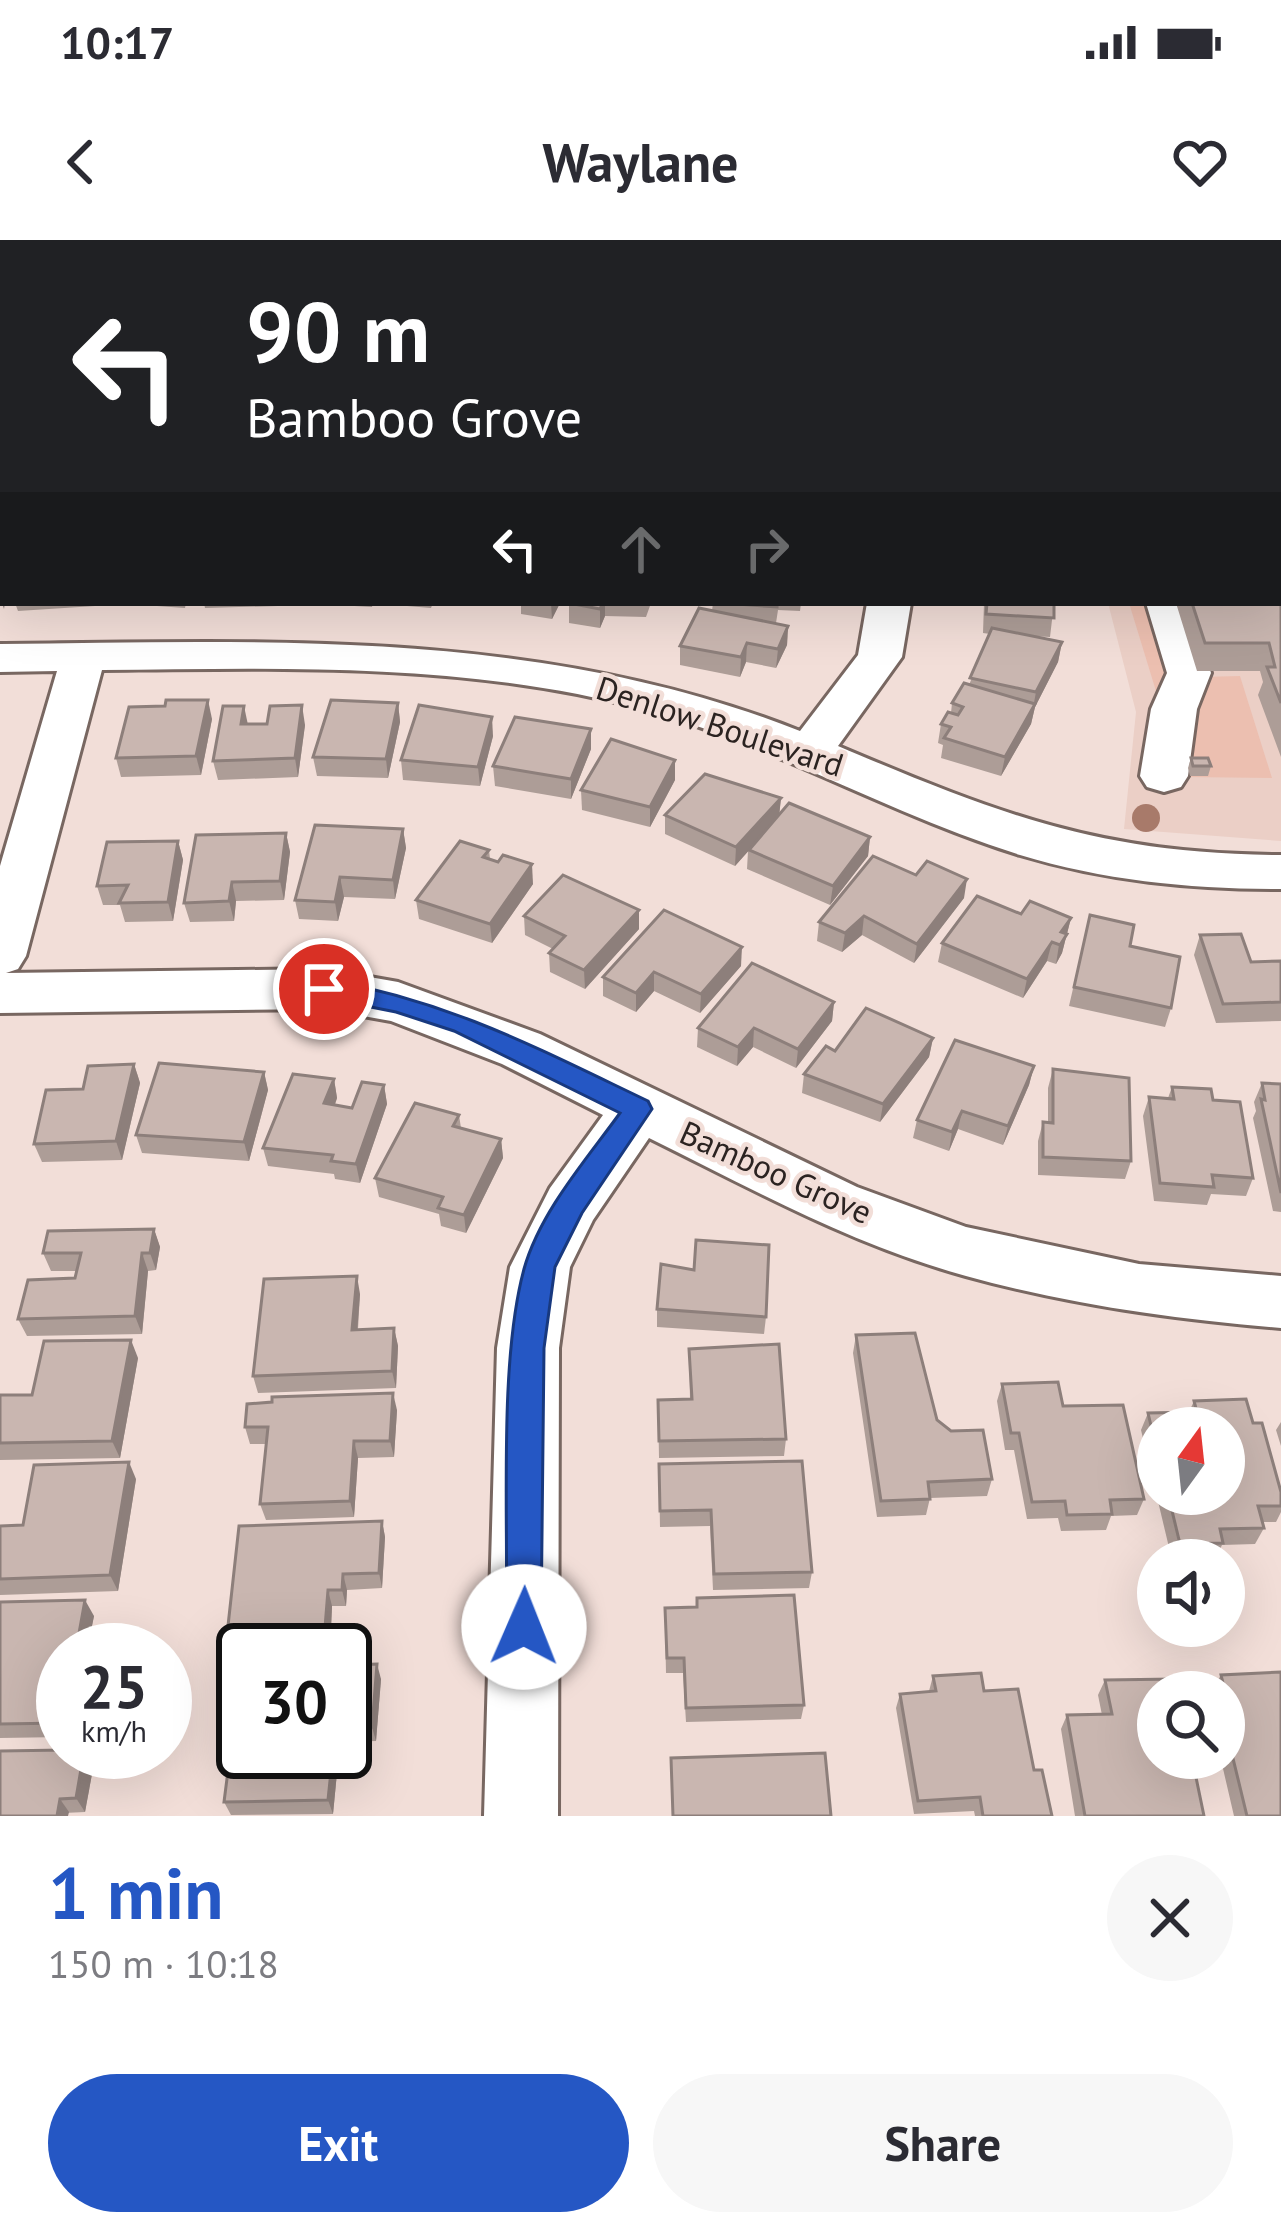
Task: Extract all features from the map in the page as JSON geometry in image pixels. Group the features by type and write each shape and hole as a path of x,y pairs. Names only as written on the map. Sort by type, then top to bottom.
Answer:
{"street":[{"path":"811,750 880,657 888,606"},
{"path":"1163,776 1174,709 1189,673 1169,606"},
{"name":"Denlow Boulevard","path":"0,658 388,655 475,663 653,697 811,750 1024,838 1092,857 1204,872 1281,872"},
{"path":"0,956 83,657"},
{"name":"Bamboo Grove","path":"0,993 324,989 398,1002 464,1024 836,1204 964,1251 1139,1290 1281,1302"},
{"path":"520,1816 528,1348 540,1267 571,1205 638,1109"}],"shaded area":[{"path":"1109,606 1281,606 1281,841 1124,829 1136,712"},
{"path":"1130,606 1159,606 1183,677 1163,714"},
{"path":"1240,676 1272,778 1185,777 1201,677"}],"building":[{"path":"987,606 1054,606 1054,618 986,614"},
{"path":"1193,606 1281,606 1281,703 1267,667 1275,667 1269,643 1205,643"},
{"path":"699,608 788,626 778,649 747,643 741,657 680,646"},
{"path":"992,628 1062,642 1036,692 970,678"},
{"path":"964,683 1035,704 1005,757 944,738 951,727 941,724 948,712 958,715 963,707 952,703"},
{"path":"166,700 208,700 196,756 116,758 129,707 165,706"},
{"path":"331,700 398,703 386,759 313,757"},
{"path":"302,705 295,758 213,761 223,706 244,706 241,724 267,724 270,706"},
{"path":"419,705 492,717 478,767 401,760"},
{"path":"515,717 591,729 571,779 493,766"},
{"path":"611,739 675,760 650,807 581,790"},
{"path":"1191,758 1208,758 1211,766 1193,766"},
{"path":"705,774 781,798 736,847 665,815"},
{"path":"789,803 870,837 833,886 749,850"},
{"path":"315,825 403,829 393,880 340,877 335,902 295,900"},
{"path":"286,833 280,881 232,882 229,901 184,903 196,835"},
{"path":"178,841 168,902 119,903 128,885 97,886 107,842"},
{"path":"460,841 489,850 483,857 498,862 503,855 532,864 490,924 416,900"},
{"path":"873,856 916,875 927,861 967,879 917,944 864,916 845,933 819,922"},
{"path":"563,875 639,910 584,970 549,953 565,936 524,916"},
{"path":"977,896 1021,914 1030,901 1071,918 1061,932 1067,934 1060,945 1052,942 1027,979 942,943"},
{"path":"664,910 742,947 701,994 654,972 636,993 603,977"},
{"path":"1090,915 1134,925 1130,946 1180,957 1171,1008 1074,987"},
{"path":"1241,934 1251,962 1281,961 1281,1002 1223,1004 1200,935"},
{"path":"752,963 834,1002 798,1049 754,1028 738,1047 698,1028"},
{"path":"866,1008 933,1038 883,1104 804,1074 826,1046 835,1051"},
{"path":"955,1040 1034,1066 1008,1126 962,1111 952,1132 917,1120"},
{"path":"159,1063 264,1072 244,1142 136,1135"},
{"path":"134,1064 116,1141 34,1144 46,1090 83,1089 88,1066"},
{"path":"1053,1069 1129,1078 1131,1161 1043,1157 1043,1122 1053,1123"},
{"path":"293,1074 334,1079 324,1103 352,1108 362,1082 384,1085 356,1164 331,1161 333,1155 263,1148"},
{"path":"1262,1083 1281,1084 1281,1193 1261,1099 1265,1100"},
{"path":"1172,1087 1211,1089 1213,1100 1240,1102 1253,1178 1212,1175 1214,1187 1160,1183 1149,1097 1174,1099"},
{"path":"415,1103 459,1115 453,1126 501,1139 464,1215 438,1208 443,1197 375,1178"},
{"path":"154,1229 150,1253 142,1253 135,1316 18,1319 28,1280 75,1278 81,1253 43,1253 48,1231"},
{"path":"696,1240 769,1245 766,1317 657,1309 661,1264 694,1270"},
{"path":"357,1276 352,1330 394,1328 392,1371 253,1376 264,1279"},
{"path":"915,1333 937,1420 951,1431 983,1430 992,1479 928,1482 930,1499 881,1501 856,1335"},
{"path":"131,1340 112,1441 0,1443 0,1395 32,1395 44,1341"},
{"path":"779,1344 786,1439 659,1441 658,1400 692,1399 689,1349"},
{"path":"1058,1382 1063,1406 1123,1405 1137,1468 1137,1499 1110,1500 1112,1514 1067,1515 1065,1501 1032,1502 1019,1433 1011,1433 1002,1384"},
{"path":"393,1393 390,1441 354,1441 350,1501 260,1504 268,1427 245,1427 247,1404 272,1402 272,1397"},
{"path":"1246,1399 1253,1423 1262,1423 1281,1492 1281,1506 1258,1506 1264,1528 1220,1529 1222,1539 1179,1539 1173,1515 1245,1515 1245,1407 1196,1407 1194,1401"},
{"path":"802,1461 812,1572 714,1574 711,1510 660,1511 659,1464"},
{"path":"129,1462 110,1575 0,1579 0,1526 23,1525 34,1465"},
{"path":"382,1521 379,1573 343,1574 342,1590 328,1590 325,1623 228,1623 239,1526"},
{"path":"794,1595 804,1705 686,1708 684,1658 667,1658 665,1608 697,1607 697,1598"},
{"path":"85,1600 81,1623 36,1623 36,1723 0,1724 0,1602"},
{"path":"372,1664 377,1664 372,1727"},
{"path":"1281,1672 1281,1816 1247,1816 1238,1779 1245,1779 1245,1674"},
{"path":"981,1673 984,1691 1018,1689 1034,1770 1042,1770 1052,1816 983,1816 980,1797 918,1801 900,1694 936,1691 933,1676"},
{"path":"1105,1680 1137,1680 1137,1779 1196,1779 1204,1816 1085,1816 1067,1715 1112,1714"},
{"path":"36,1750 36,1779 79,1779 76,1798 60,1799 57,1816 0,1816 0,1751"},
{"path":"825,1753 831,1816 673,1816 671,1758"},
{"path":"227,1779 330,1779 328,1800 224,1802"}],"route":[{"path":"324,989 398,1002 464,1024 638,1109 571,1205 540,1267 528,1348 524,1627"}]}
